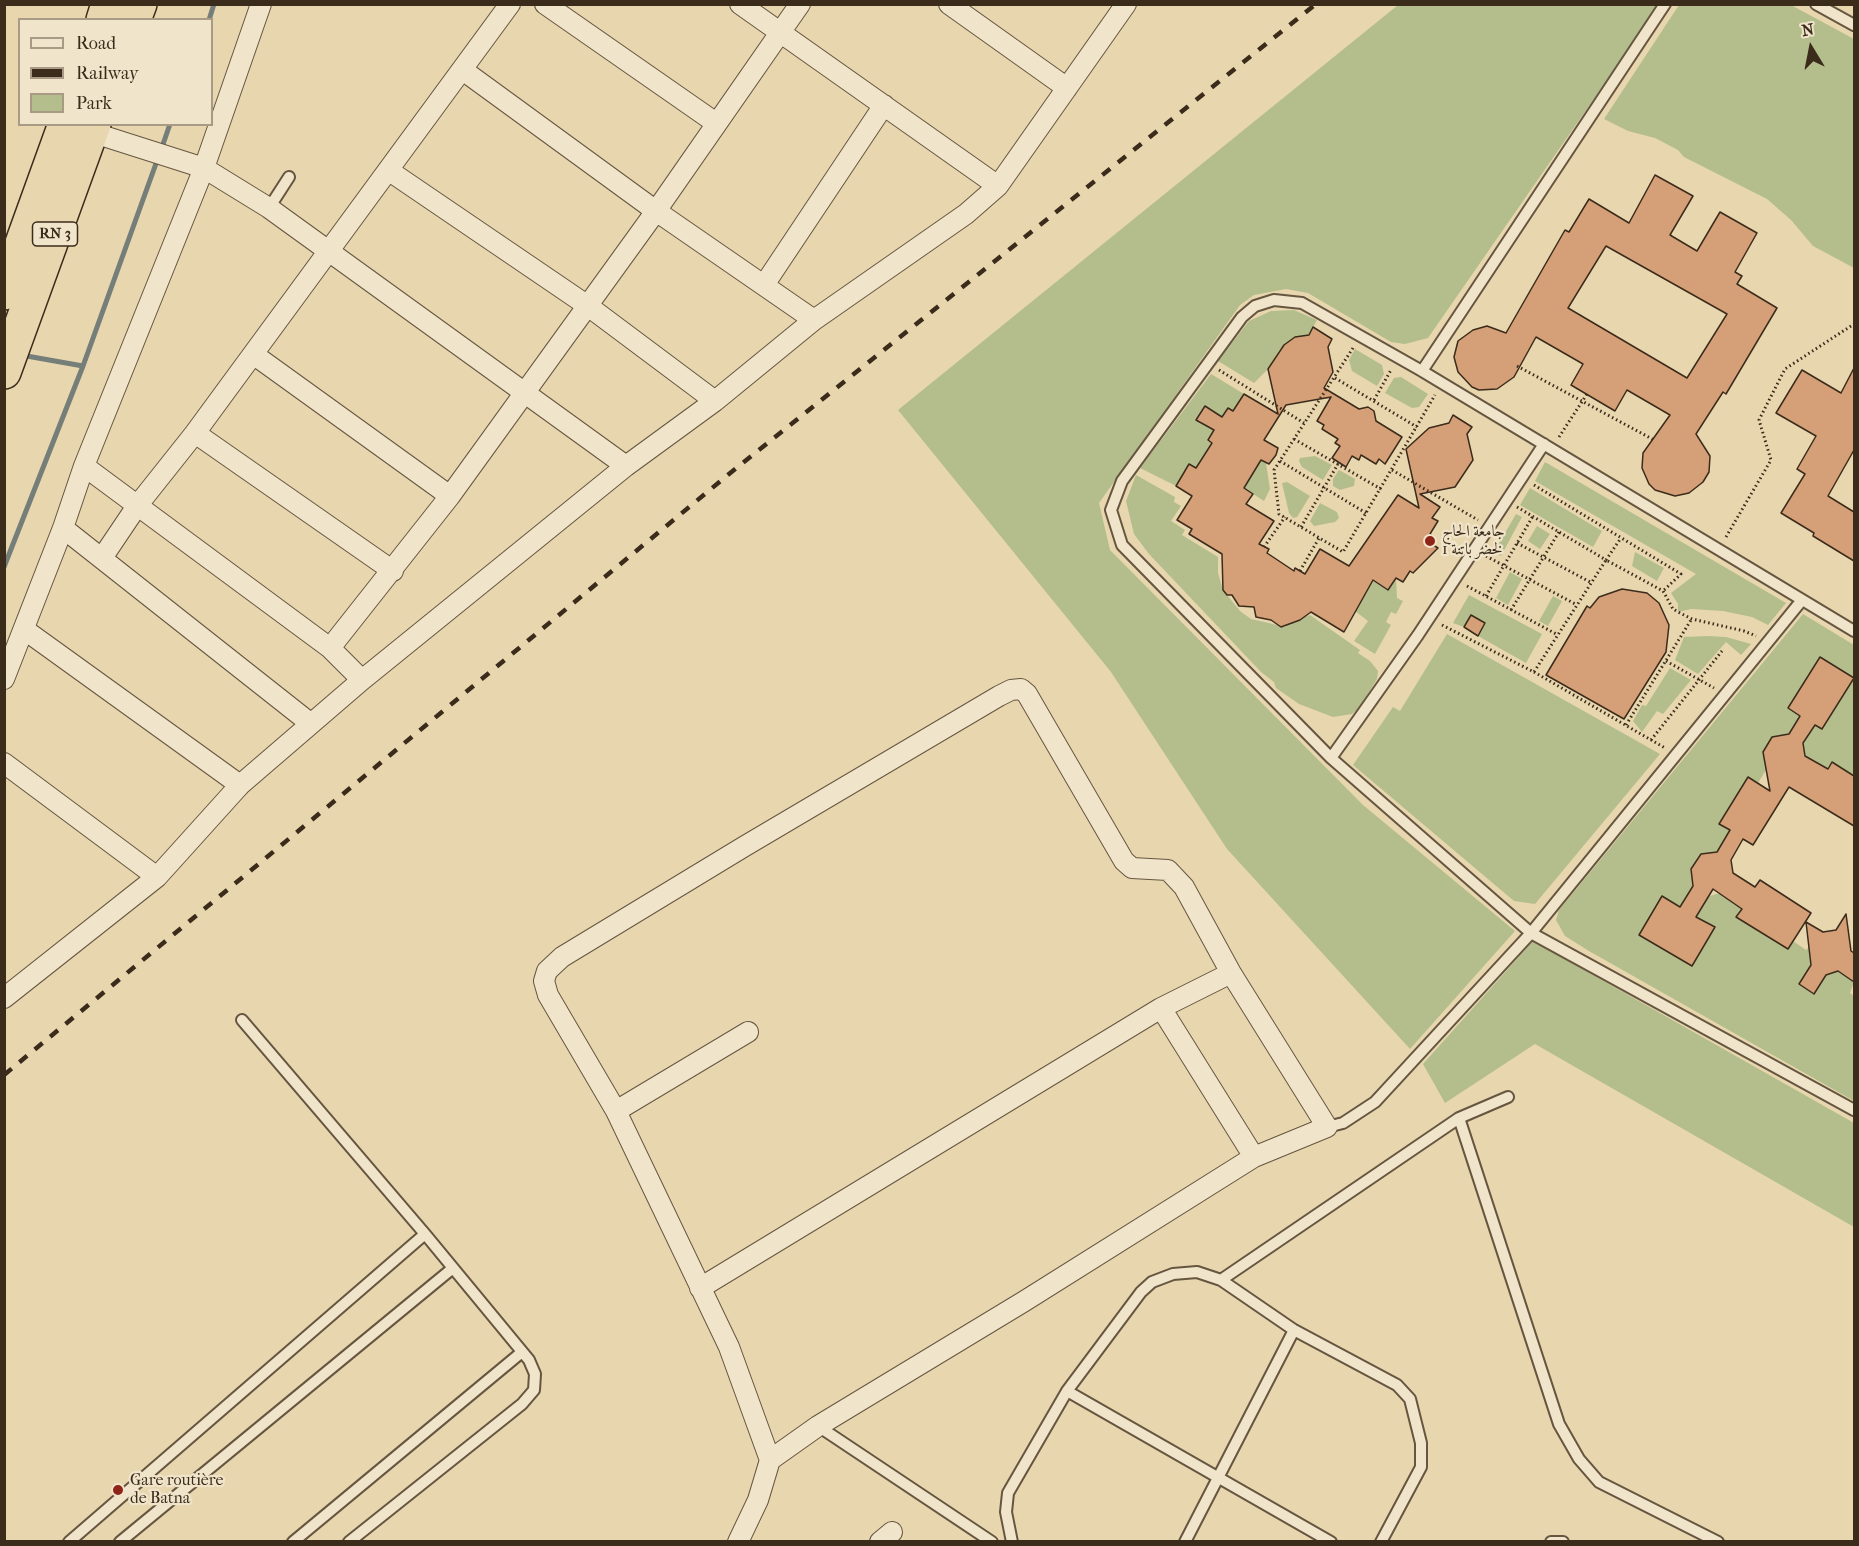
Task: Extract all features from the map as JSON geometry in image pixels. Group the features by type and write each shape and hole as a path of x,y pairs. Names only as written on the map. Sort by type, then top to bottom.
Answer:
{"highway":[{"name":"RN 3","path":"4,293 93,131"},
{"name":"RN 3","path":"11,356 93,131"}],"street":[{"path":"4,678 25,630 84,466 204,168 261,4"},
{"path":"102,558 136,506 195,433 328,250 464,71 510,4"},
{"path":"545,4 716,123"},
{"path":"740,4 998,186"},
{"path":"330,648 450,496 524,390 656,211 800,4"},
{"path":"949,4 1068,88"},
{"path":"4,998 157,877 240,785 362,680 626,466 715,401 814,321 966,214 998,186 1126,4"},
{"path":"464,71 656,211 814,321"},
{"path":"764,285 884,105"},
{"path":"93,131 204,168 269,208 524,390 626,466"},
{"path":"388,170 588,306 715,401"},
{"path":"253,354 450,496"},
{"path":"195,433 393,571"},
{"path":"84,466 330,648 362,680"},
{"path":"63,528 310,723"},
{"path":"25,630 240,785"},
{"path":"738,1542 758,1500 770,1460 729,1347 616,1111 548,995 544,981 547,971 562,957 724,859 1011,690 1021,689 1027,693 1124,861 1132,868 1168,870 1184,887 1231,974 1327,1127 1254,1157 1023,1302 818,1426 770,1460"},
{"path":"4,763 157,877"},
{"path":"700,1288 1161,1008 1231,974"},
{"path":"1161,1008 1254,1157"},
{"path":"616,1111 748,1032"}],"lane":[{"path":"1422,371 1665,4"},
{"path":"1816,4 1854,25"},
{"path":"269,208 289,177"},
{"path":"1854,631 1422,371 1302,303 1274,300 1255,306 1242,316 1122,481 1110,510 1122,545 1331,759 1531,933 1854,1110"},
{"path":"1331,759 1429,619 1522,478 1548,447"},
{"path":"1327,1127 1343,1123 1375,1102 1531,933 1802,600"},
{"path":"242,1020 425,1234 522,1352 535,1374 530,1397 349,1542"},
{"path":"1221,1280 1459,1118 1508,1097"},
{"path":"1459,1118 1559,1424 1579,1459 1599,1482 1718,1542"},
{"path":"69,1542 425,1234"},
{"path":"120,1542 453,1268"},
{"path":"1012,1542 1006,1512 1008,1493 1067,1391 1141,1292 1152,1282 1173,1274 1197,1272 1221,1280 1294,1330 1397,1385 1410,1399 1417,1420 1421,1467 1381,1542"},
{"path":"1185,1542 1294,1330"},
{"path":"293,1542 522,1352"},
{"path":"1067,1391 1331,1542"},
{"path":"818,1426 992,1542"},
{"path":"1551,1542 1563,1542"}],"path":[{"path":"1718,550 1771,460 1759,420 1785,369 1854,324"},
{"path":"1360,336 1274,470 1279,514 1319,538 1343,552 1442,384"},
{"path":"1373,401 1398,358"},
{"path":"1208,363 1304,423"},
{"path":"1517,366 1654,440"},
{"path":"1335,378 1417,427"},
{"path":"1548,447 1587,394"},
{"path":"1294,439 1380,489"},
{"path":"1280,460 1366,513"},
{"path":"1301,527 1338,464"},
{"path":"1392,470 1490,526"},
{"path":"1522,478 1681,574 1663,591"},
{"path":"1507,501 1663,591 1673,609 1692,619 1744,631 1768,642"},
{"path":"1486,596 1533,516"},
{"path":"1264,547 1285,518"},
{"path":"1511,610 1559,532"},
{"path":"1300,572 1319,538"},
{"path":"1534,672 1621,538"},
{"path":"1517,543 1592,583"},
{"path":"1475,550 1577,604"},
{"path":"1455,579 1558,635"},
{"path":"1429,619 1534,672 1677,754"},
{"path":"1626,725 1692,619"},
{"path":"1651,740 1722,651"},
{"path":"1666,661 1725,695"}],"green space":[{"path":"1398,5 1659,5 1428,338 1405,344 1391,342 1308,293 1286,289 1254,295 1240,305 1099,503 1110,550 1363,805 1515,931 1410,1049 1227,849 1111,672 898,410"},
{"path":"1679,5 1791,5 1854,39 1854,268 1813,246 1791,220 1767,199 1684,157 1678,150 1655,138 1628,131 1604,119"},
{"path":"1294,310 1317,320 1309,335 1295,337 1280,349 1268,369 1254,383 1218,361 1249,321 1271,311"},
{"path":"1355,349 1382,365 1384,374 1377,386 1352,371 1349,360"},
{"path":"1211,374 1244,394 1233,411 1228,408 1222,417 1205,406 1197,420 1214,430 1208,440 1212,443 1202,472 1189,464 1176,486 1140,468"},
{"path":"1401,377 1428,394 1419,407 1412,408 1385,393 1394,378"},
{"path":"1254,456 1266,463 1270,489 1264,501 1244,488 1249,480 1242,475"},
{"path":"1315,456 1332,465 1323,480 1302,467 1299,461 1300,458"},
{"path":"1545,462 1786,603 1768,625 1752,617 1723,611 1691,609 1678,612 1678,604 1671,593 1696,574 1535,481"},
{"path":"1339,470 1355,479 1354,486 1340,490 1333,486 1333,479"},
{"path":"1136,475 1175,497 1174,502 1181,506 1171,521 1185,530 1182,535 1218,557 1218,573 1223,590 1240,611 1251,619 1286,627 1286,624 1310,615 1360,650 1358,653 1370,661 1378,671 1377,679 1359,708 1352,714 1333,717 1299,704 1276,688 1274,682 1261,672 1149,554 1134,534 1126,501"},
{"path":"1287,482 1310,496 1297,517 1293,518 1289,513 1282,483"},
{"path":"1530,488 1602,531 1593,547 1520,505"},
{"path":"1320,503 1337,512 1339,518 1335,522 1314,526 1310,521"},
{"path":"1516,514 1522,517 1501,556 1494,552"},
{"path":"1537,526 1550,534 1540,549 1528,541"},
{"path":"1635,552 1664,568 1657,581 1632,566"},
{"path":"1510,572 1522,579 1508,605 1496,598"},
{"path":"1363,574 1388,590 1396,578 1397,598 1403,601 1396,614 1391,612 1386,622 1391,625 1375,654 1354,641 1368,621 1355,611"},
{"path":"1469,595 1542,634 1526,663 1478,636 1485,623 1471,615 1464,627 1453,623"},
{"path":"1553,596 1562,601 1548,626 1539,621"},
{"path":"1803,614 1854,645 1854,678 1820,657 1800,716 1789,734 1772,737 1763,752 1766,770 1758,783 1748,778 1719,823 1730,830 1717,852 1701,854 1691,869 1693,886 1680,907 1662,896 1639,935 1692,966 1715,928 1696,917 1709,896 1724,892 1742,909 1737,917 1788,949 1793,941 1806,950 1809,947 1811,965 1799,984 1814,994 1826,975 1842,970 1841,973 1854,982 1850,993 1854,996 1854,1101 1589,951 1565,936 1556,920 1559,910"},
{"path":"1447,634 1660,754 1535,904 1514,901 1353,765 1393,707 1400,711"},
{"path":"1684,637 1726,637 1751,644 1741,655 1726,642 1698,674 1675,660"},
{"path":"1670,668 1691,680 1663,714 1657,711 1642,732 1633,721 1642,705 1646,706"},
{"path":"1854,678 1854,776 1832,762 1828,769 1808,757 1806,760 1803,743 1815,725 1823,729"},
{"path":"1533,941 1854,1123 1854,1227 1535,1044 1445,1103 1423,1064"}],"building":[{"path":"1655,175 1693,196 1670,235 1697,251 1720,212 1757,233 1735,272 1742,276 1737,284 1777,308 1726,394 1723,392 1696,434 1710,456 1709,472 1703,482 1689,493 1675,496 1655,490 1649,484 1642,468 1643,453 1670,415 1627,390 1615,411 1571,385 1583,364 1536,337 1514,377 1497,389 1479,390 1472,387 1458,372 1454,357 1458,341 1473,330 1487,326 1506,333 1565,230 1569,232 1589,199 1629,223","holes":["1606,246 1727,314 1687,378 1568,308"]},
{"path":"1313,327 1332,339 1328,347 1333,372 1324,388 1359,409 1368,407 1374,411 1376,421 1402,437 1385,464 1379,459 1376,464 1361,455 1359,460 1352,456 1346,467 1332,458 1340,446 1335,443 1338,439 1322,429 1324,425 1317,421 1331,397 1286,405 1264,440 1278,448 1276,455 1269,464 1261,460 1244,488 1253,494 1246,504 1274,521 1259,544 1269,549 1267,553 1294,571 1295,568 1305,574 1320,549 1349,566 1398,495 1419,508 1406,449 1429,428 1449,423 1453,415 1472,427 1467,434 1473,460 1455,487 1420,494 1440,507 1432,518 1438,521 1430,534 1434,537 1430,543 1438,548 1413,573 1410,571 1403,582 1396,578 1388,590 1373,580 1344,632 1311,612 1300,620 1281,627 1271,620 1256,617 1254,607 1239,606 1232,595 1227,595 1223,590 1222,554 1189,534 1192,529 1177,520 1192,496 1176,486 1189,464 1196,468 1212,443 1208,440 1214,430 1196,420 1205,406 1222,417 1228,408 1233,411 1244,394 1278,414 1268,369 1284,345 1295,337 1309,335"},
{"path":"1854,368 1854,450 1828,496 1854,512 1854,561 1781,513 1805,474 1797,469 1816,436 1776,413 1802,370 1841,393"},
{"path":"1622,589 1647,593 1659,603 1669,625 1666,652 1624,719 1546,675 1587,606 1590,608 1599,597"},
{"path":"1471,615 1485,623 1478,636 1464,627"},
{"path":"1820,657 1854,678 1822,729 1815,725 1803,743 1805,756 1828,769 1832,762 1854,776 1854,826 1789,787 1753,845 1743,839 1731,860 1733,873 1755,887 1760,880 1811,913 1788,949 1736,917 1742,909 1713,889 1696,917 1715,927 1692,966 1639,935 1662,896 1680,907 1693,886 1691,869 1701,854 1717,852 1730,830 1719,824 1748,777 1770,791 1763,752 1772,737 1789,734 1800,716 1788,708"},
{"path":"1846,914 1851,951 1854,953 1854,982 1838,971 1826,975 1814,994 1799,984 1811,965 1806,922 1823,932 1836,930"}],"waterway":[{"path":"210,18 214,4"},
{"path":"161,150 169,126"},
{"path":"4,567 83,366 158,158"},
{"path":"21,355 83,366"}],"railway":[{"path":"4,1075 729,474 1316,4"}],"place":[{"name":"جامعة الحاج لخضر باتنة 1","path":"1430,541"},
{"name":"Gare routière de Batna","path":"118,1490"}]}
